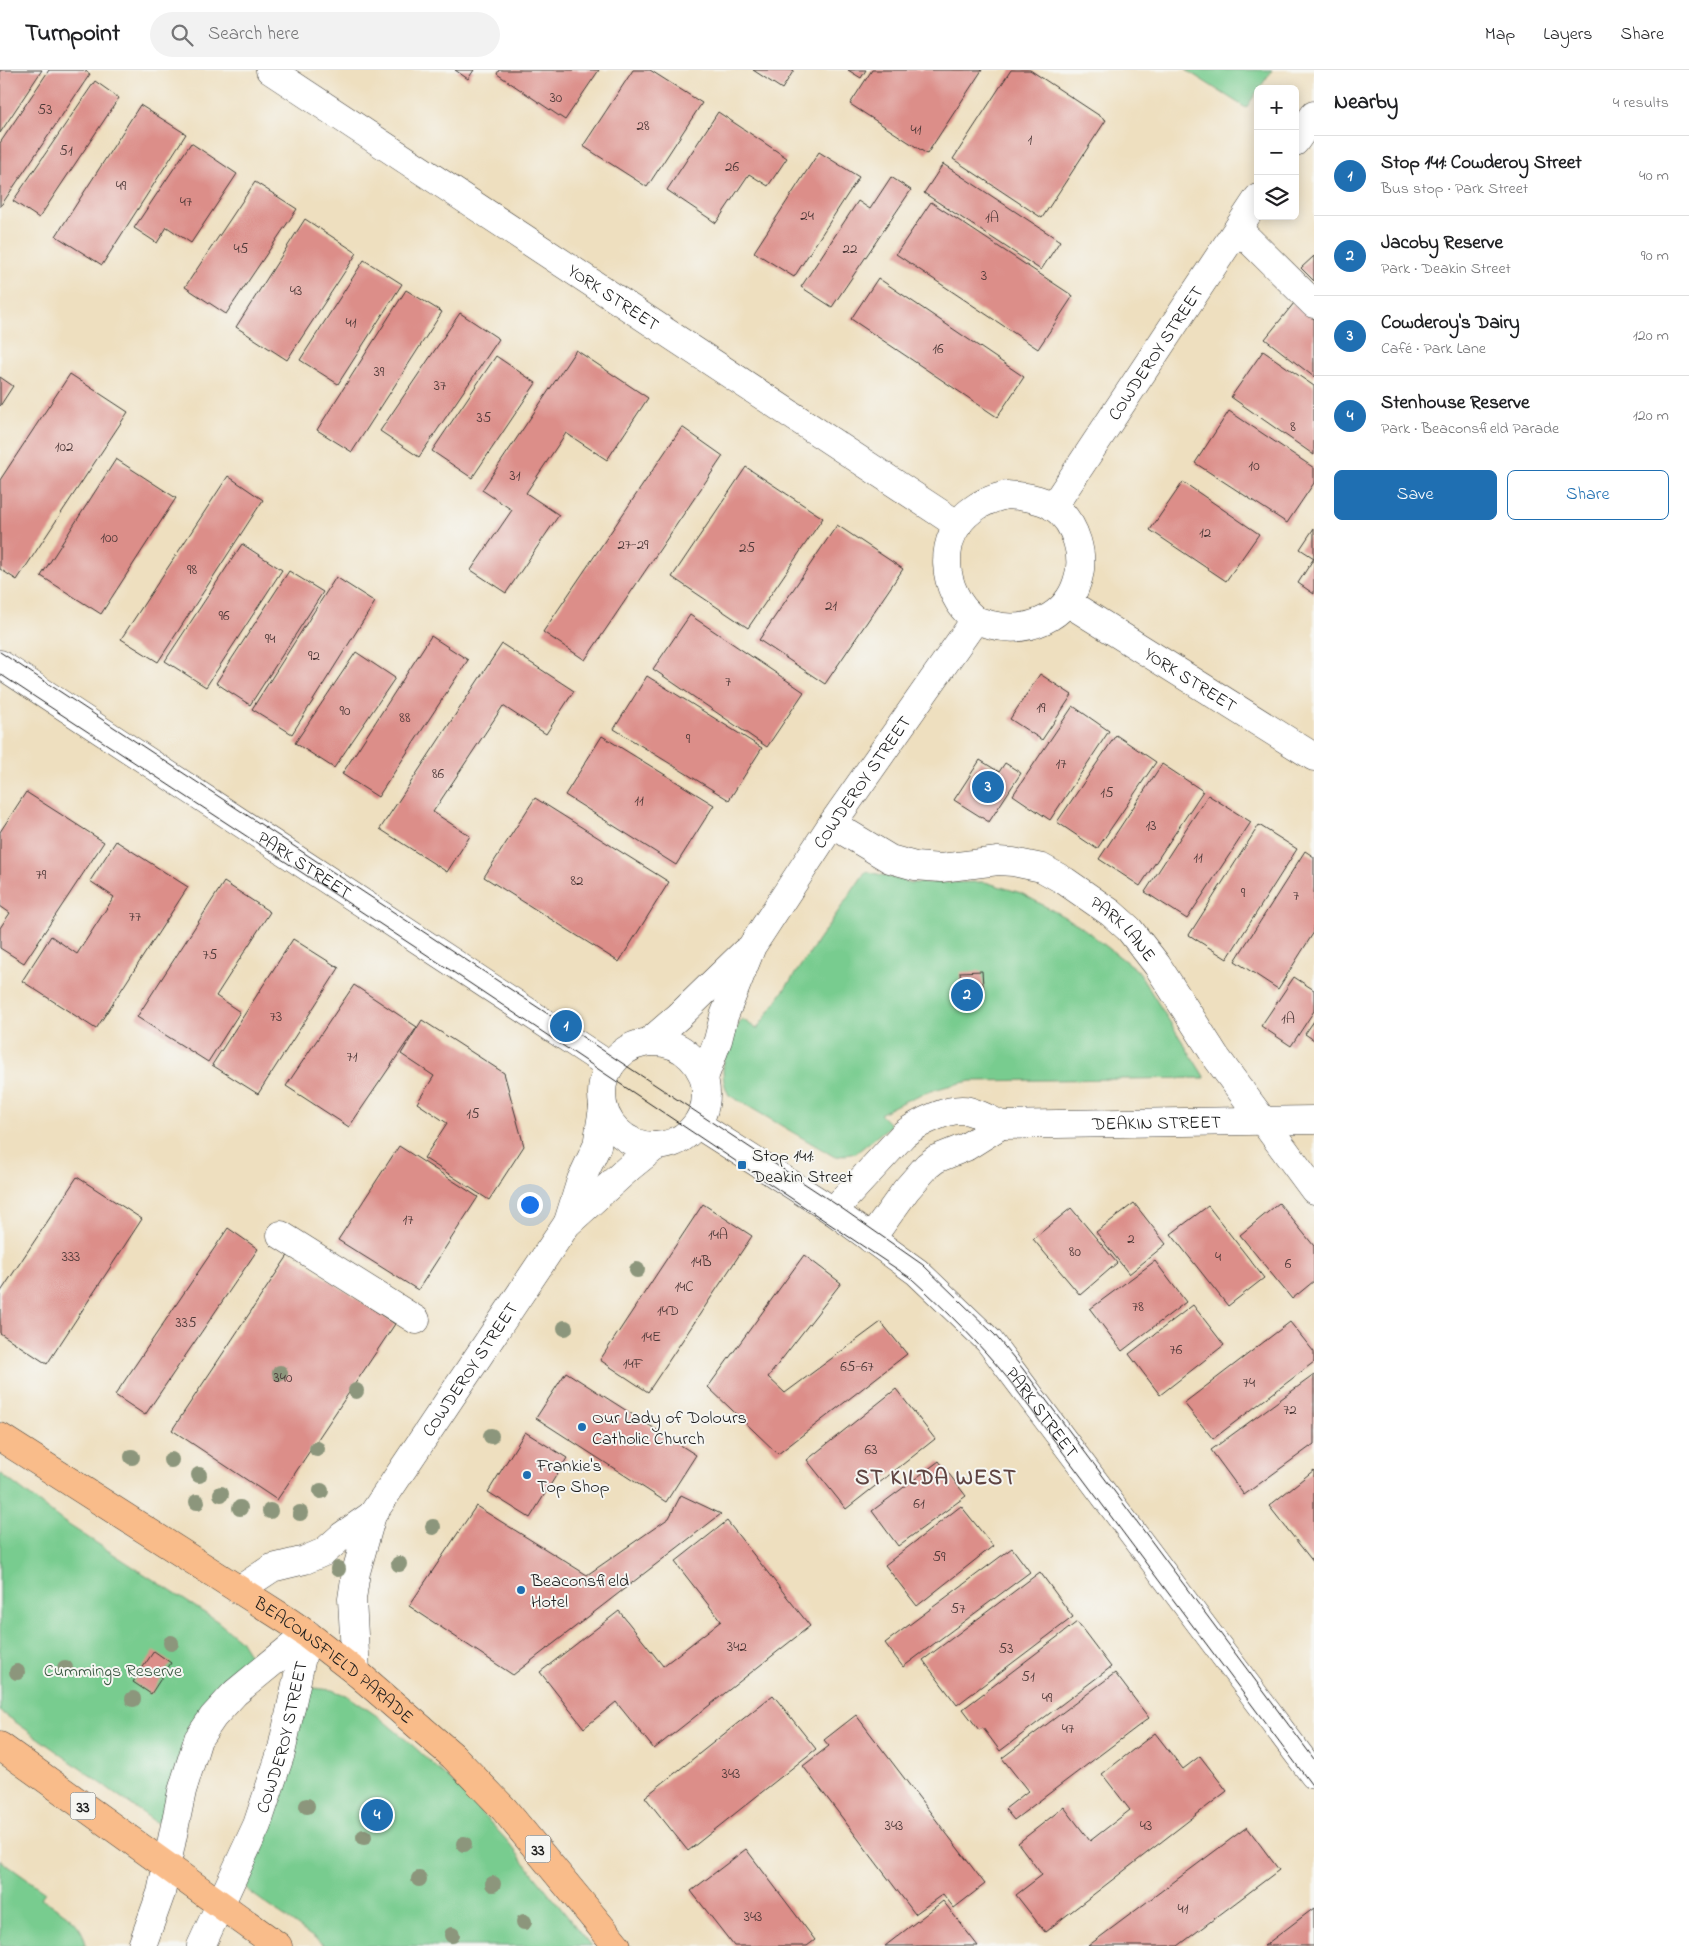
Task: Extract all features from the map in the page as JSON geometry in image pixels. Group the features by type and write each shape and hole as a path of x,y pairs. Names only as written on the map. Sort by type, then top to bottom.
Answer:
{"main road":[{"name":"BEACONSFIELD PARADE","path":"0,1437 307,1634 356,1672 453,1756 497,1802 544,1856 616,1946"},
{"name":"33","path":"0,1746 278,1946"}],"street":[{"name":"YORK STREET","path":"270,70 958,525"},
{"path":"1299,136 1314,115"},
{"name":"COWDEROY STREET","path":"1053,507 1254,204"},
{"path":"1238,229 1314,304"},
{"path":"1006,495 1026,496 1053,507 1063,516 1076,536 1081,559 1078,582 1067,602 1050,618 1028,627 1005,628 975,620 952,589 946,567 948,545 958,525 971,510 988,500 1006,495"},
{"name":"YORK STREET","path":"1067,602 1314,757"},
{"name":"COWDEROY STREET","path":"704,1078 718,1040 724,1016 752,946 832,824 975,620"},
{"name":"PARK STREET","path":"0,664 610,1066"},
{"name":"PARK LANE","path":"832,824 890,859 903,863 941,868 982,862 1013,862 1042,868 1065,880 1111,913 1129,929 1157,965 1216,1057 1314,1190"},
{"name":"COWDEROY STREET","path":"649,1042 752,946"},
{"path":"649,1042 663,1043 676,1047 698,1065 704,1078 706,1104 697,1124 681,1139 669,1144 656,1146 642,1145 629,1140 613,1126 603,1108 602,1085 610,1066 625,1051 636,1045 649,1042"},
{"name":"COWDEROY STREET","path":"567,1224 581,1180 596,1146 603,1108"},
{"name":"DEAKIN STREET","path":"833,1211 892,1145 917,1124 947,1113 967,1110 1001,1125 1314,1120"},
{"name":"PARK STREET","path":"697,1124 833,1211 917,1272 989,1340 1314,1775"},
{"path":"870,1239 906,1190 927,1166 943,1156 966,1147 1001,1125"},
{"name":"COWDEROY STREET","path":"356,1672 352,1599 356,1572 372,1515 567,1224 656,1146"},
{"path":"281,1235 416,1320"},
{"name":"COWDEROY STREET","path":"239,1590 272,1568 305,1560 324,1552 342,1536 372,1515"},
{"name":"COWDEROY STREET","path":"142,1946 155,1911 167,1866 182,1791 194,1750 204,1728 236,1693 307,1634"},
{"name":"COWDEROY STREET","path":"201,1946 253,1836 272,1781 281,1753 307,1634"}],"green space":[{"path":"1186,70 1272,70 1262,85 1254,85 1254,96 1246,108"},
{"path":"866,871 912,883 985,882 1021,893 1079,925 1138,971 1205,1078 971,1081 959,1083 913,1098 880,1114 891,1125 856,1153 835,1157 729,1095 723,1076 723,1066 728,1046 742,1019 757,1029"},
{"name":"Cummings Reserve","path":"0,1473 64,1522 217,1621 240,1640 255,1664 162,1824 154,1821 0,1711"},
{"path":"304,1687 332,1690 348,1696 380,1718 411,1744 459,1788 509,1843 591,1946 325,1946 247,1890 245,1884 255,1858"},
{"path":"0,1860 45,1892 41,1898 76,1923 81,1930 86,1946 0,1946"}],"building":[{"path":"0,70 42,70 0,133"},
{"path":"49,70 84,70 90,74 0,207 0,143"},
{"path":"455,70 474,70 468,79"},
{"path":"499,70 599,70 565,120 497,74"},
{"path":"633,70 650,70 702,103 647,187 583,146"},
{"path":"753,70 794,70 782,89"},
{"path":"848,70 866,70 861,78"},
{"path":"872,70 982,70 927,154 850,104"},
{"path":"1011,70 1030,70 1106,120 1042,218 953,159"},
{"path":"95,81 119,98 39,218 13,201"},
{"path":"140,105 186,134 102,265 56,236"},
{"path":"718,112 787,158 768,186 749,174 716,223 667,190"},
{"path":"191,143 237,174 191,243 167,227 157,243 134,228"},
{"path":"819,152 859,177 794,277 754,252"},
{"path":"943,164 1060,241 1041,270 924,193"},
{"path":"891,177 911,190 832,307 801,287 858,201 870,209"},
{"path":"255,182 297,209 226,314 185,287"},
{"path":"931,202 1073,296 1038,349 896,254"},
{"path":"305,219 357,253 287,360 236,327"},
{"path":"1314,256 1314,281 1301,268"},
{"path":"364,260 402,284 338,384 300,360"},
{"path":"878,278 1024,377 997,417 851,319"},
{"path":"406,290 442,312 352,452 317,430"},
{"path":"1294,303 1314,319 1314,377 1265,339"},
{"path":"460,313 499,339 419,457 380,431"},
{"path":"576,350 648,398 607,460 566,433 526,493 559,515 506,593 471,570 512,510 482,490"},
{"path":"1263,351 1314,386 1314,455 1231,397"},
{"path":"496,356 536,383 472,478 432,451"},
{"path":"70,374 128,412 17,580 0,569 0,480"},
{"path":"0,377 13,386 0,406"},
{"path":"1229,411 1314,468 1314,483 1287,523 1195,463"},
{"path":"682,427 723,456 585,660 543,632"},
{"path":"116,459 176,498 101,614 41,576"},
{"path":"746,467 823,518 748,628 672,577"},
{"path":"228,476 263,500 158,662 121,639"},
{"path":"1183,482 1259,534 1226,581 1150,530"},
{"path":"837,525 903,569 825,684 759,640"},
{"path":"1314,528 1314,558 1300,549"},
{"path":"242,544 282,570 206,687 165,661"},
{"path":"1314,558 1314,594 1298,583"},
{"path":"289,571 323,592 250,705 216,683"},
{"path":"336,577 375,602 292,734 252,709"},
{"path":"690,615 804,692 767,747 653,669"},
{"path":"431,636 468,660 378,797 342,774"},
{"path":"502,644 574,691 546,734 503,706 433,812 470,836 447,872 380,829"},
{"path":"356,652 395,678 334,768 295,743"},
{"path":"1040,674 1072,695 1042,740 1010,719"},
{"path":"647,676 762,748 729,800 614,729"},
{"path":"1073,706 1109,731 1050,820 1013,795"},
{"path":"1116,735 1156,762 1097,849 1057,822"},
{"path":"602,736 714,805 676,865 565,795"},
{"path":"980,760 999,772 1005,763 1021,773 989,822 954,800"},
{"path":"1162,764 1203,791 1140,886 1099,859"},
{"path":"26,792 104,842 24,963 0,948 0,928 10,913 0,906 0,832"},
{"path":"1208,795 1251,822 1187,919 1145,892"},
{"path":"535,798 669,882 619,962 484,877"},
{"path":"1259,825 1297,849 1227,959 1189,935"},
{"path":"116,841 188,887 96,1029 22,981 51,936 77,954 114,897 90,881"},
{"path":"1305,851 1314,857 1314,932 1278,989 1235,961"},
{"path":"224,882 270,912 216,996 240,1012 208,1062 137,1017"},
{"path":"293,939 339,968 258,1094 212,1065"},
{"path":"982,971 984,999 962,1000 960,972"},
{"path":"1294,977 1314,990 1314,1011 1291,1046 1261,1026"},
{"path":"354,985 417,1027 349,1127 286,1086"},
{"path":"422,1020 504,1073 524,1146 489,1200 424,1158 447,1123 417,1103 434,1076 401,1054"},
{"path":"1314,1021 1314,1040 1305,1034"},
{"path":"399,1146 478,1197 418,1290 338,1240"},
{"path":"77,1177 142,1219 47,1364 0,1333 0,1293"},
{"path":"1134,1203 1166,1244 1129,1274 1096,1232"},
{"path":"1279,1203 1314,1246 1314,1281 1292,1299 1240,1235"},
{"path":"703,1204 752,1236 648,1392 600,1360"},
{"path":"1208,1206 1264,1278 1228,1306 1171,1234"},
{"path":"1071,1208 1117,1263 1080,1295 1033,1239"},
{"path":"228,1228 258,1249 145,1415 115,1395"},
{"path":"289,1254 395,1324 277,1500 172,1430"},
{"path":"804,1255 841,1283 768,1377 785,1393 881,1322 907,1354 778,1454 708,1387"},
{"path":"1155,1261 1186,1302 1122,1351 1090,1309"},
{"path":"1193,1305 1224,1345 1160,1395 1129,1354"},
{"path":"1290,1322 1314,1352 1314,1362 1213,1439 1184,1403"},
{"path":"566,1372 696,1455 666,1502 536,1418"},
{"path":"1314,1375 1314,1444 1244,1495 1211,1450"},
{"path":"896,1389 935,1439 846,1509 807,1460"},
{"name":"Frankie's Top Shop","path":"525,1432 567,1458 530,1518 488,1492"},
{"path":"939,1461 966,1496 898,1546 872,1511"},
{"path":"1314,1470 1314,1563 1269,1506"},
{"name":"Beaconsfield Hotel","path":"681,1495 721,1514 513,1675 409,1606 476,1506 587,1575 669,1518"},
{"path":"961,1506 993,1546 917,1606 885,1565"},
{"path":"727,1521 810,1626 654,1749 616,1702 584,1728 540,1672 619,1611 663,1666 721,1621 675,1562"},
{"path":"1012,1548 1030,1572 903,1667 885,1643"},
{"path":"1040,1572 1073,1617 957,1705 923,1660"},
{"path":"1077,1622 1111,1667 1000,1751 983,1728 979,1730 963,1709"},
{"path":"154,1651 171,1663 151,1694 133,1682"},
{"path":"1115,1673 1149,1718 1014,1820 1005,1809 1028,1791 1002,1758"},
{"path":"773,1695 816,1749 688,1851 645,1797"},
{"path":"856,1715 985,1884 954,1908 943,1894 915,1914 803,1766 829,1746 824,1740"},
{"path":"1155,1733 1183,1769 1200,1756 1227,1791 1045,1932 1016,1895 1042,1875 1018,1843 1064,1807 1090,1841 1130,1810 1102,1774"},
{"path":"1247,1827 1279,1870 1178,1946 1088,1946"},
{"path":"746,1849 815,1940 807,1946 734,1946 691,1891"},
{"path":"943,1901 978,1946 885,1946"},
{"path":"1314,1908 1314,1946 1264,1946"}],"tram line":[{"path":"0,652 837,1205 923,1265 995,1335 1023,1369 1314,1759"},
{"path":"0,674 450,970 912,1279 938,1303 1009,1380 1314,1788"}],"place":[{"name":"Cowderoy's Dairy","path":"988,787"},
{"name":"Jacoby Reserve","path":"967,995"},
{"name":"Stop 141: Cowderoy Street","path":"566,1026"},
{"name":"Stop 141: Deakin Street","path":"742,1165"},
{"name":"Our Lady of Dolours Catholic Church","path":"582,1427"},
{"name":"Frankie's Top Shop","path":"527,1475"},
{"name":"Beaconsfield Hotel","path":"521,1590"},
{"name":"Stenhouse Reserve","path":"377,1815"}],"district":[{"name":"ST KILDA WEST","path":"936,1476"}]}
